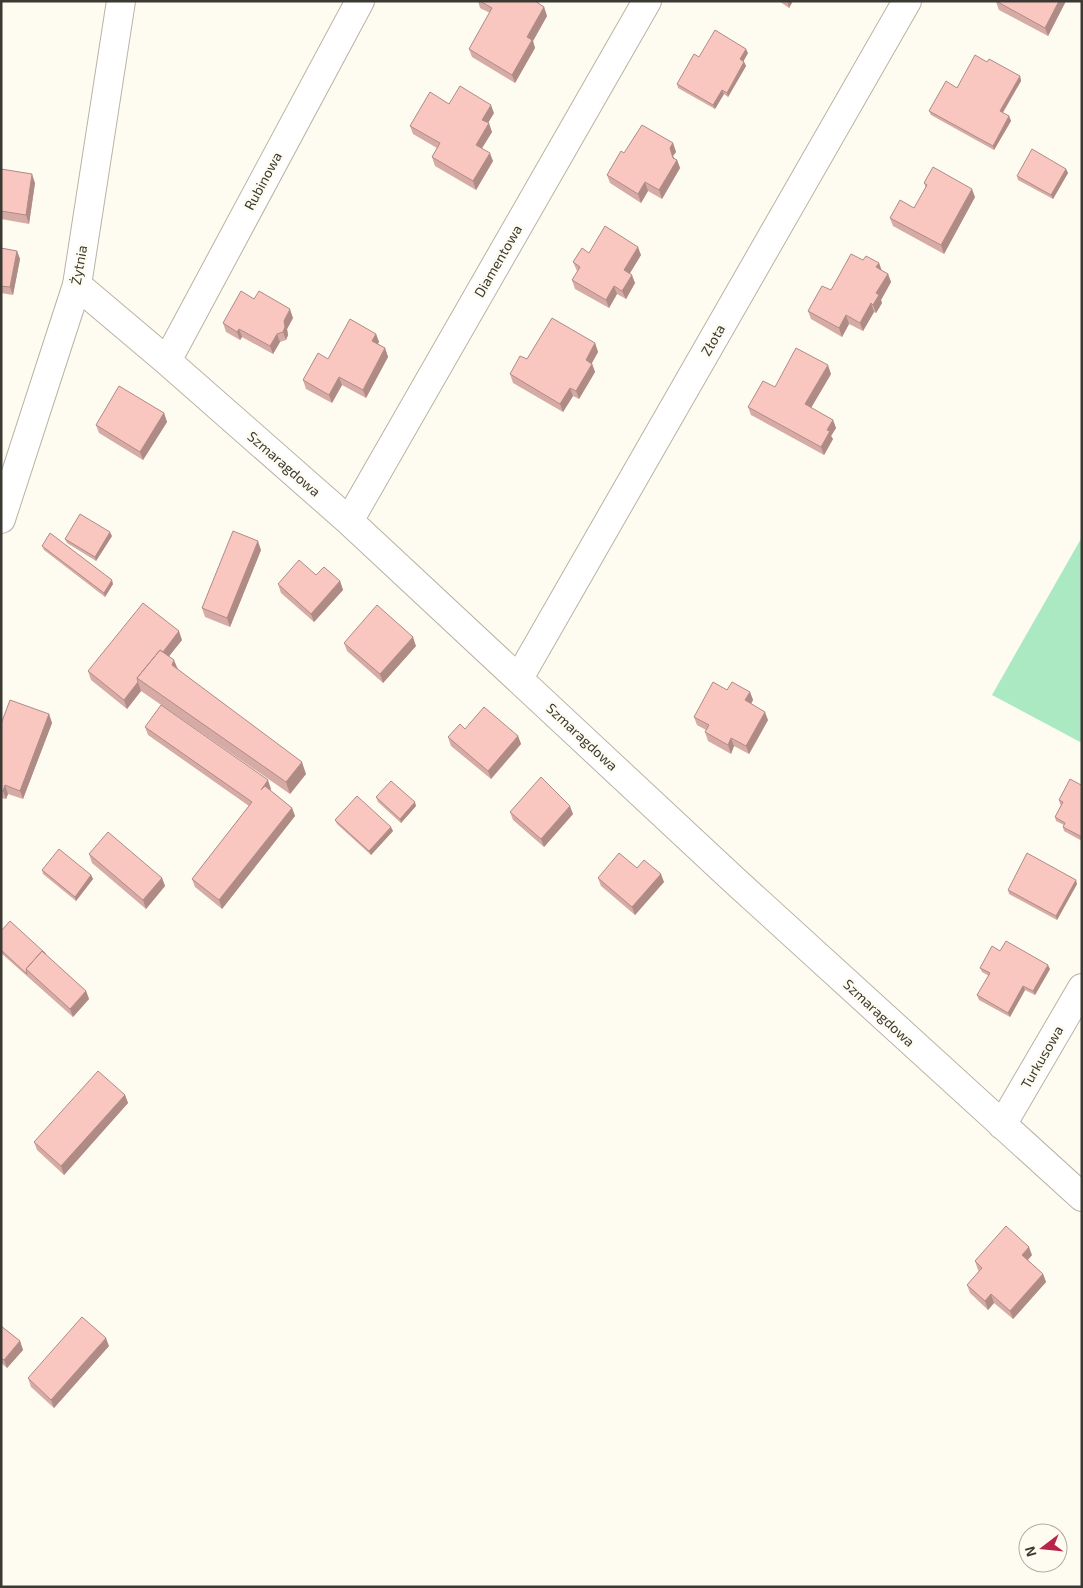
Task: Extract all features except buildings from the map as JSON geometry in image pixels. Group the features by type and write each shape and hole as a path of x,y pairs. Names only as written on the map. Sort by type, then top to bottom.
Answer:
{"street":[{"name":"Żytnia","path":"1,519 77,285 121,1"},
{"name":"Rubinowa","path":"167,361 360,1"},
{"name":"Diamentowa","path":"349,520 646,1"},
{"name":"Złota","path":"519,678 907,1"},
{"name":"Szmaragdowa","path":"77,285 349,520 734,880 1082,1197"},
{"name":"Turkusowa","path":"1002,1125 1082,988"}],"green space":[{"path":"1082,537 1082,743 992,695"}]}
